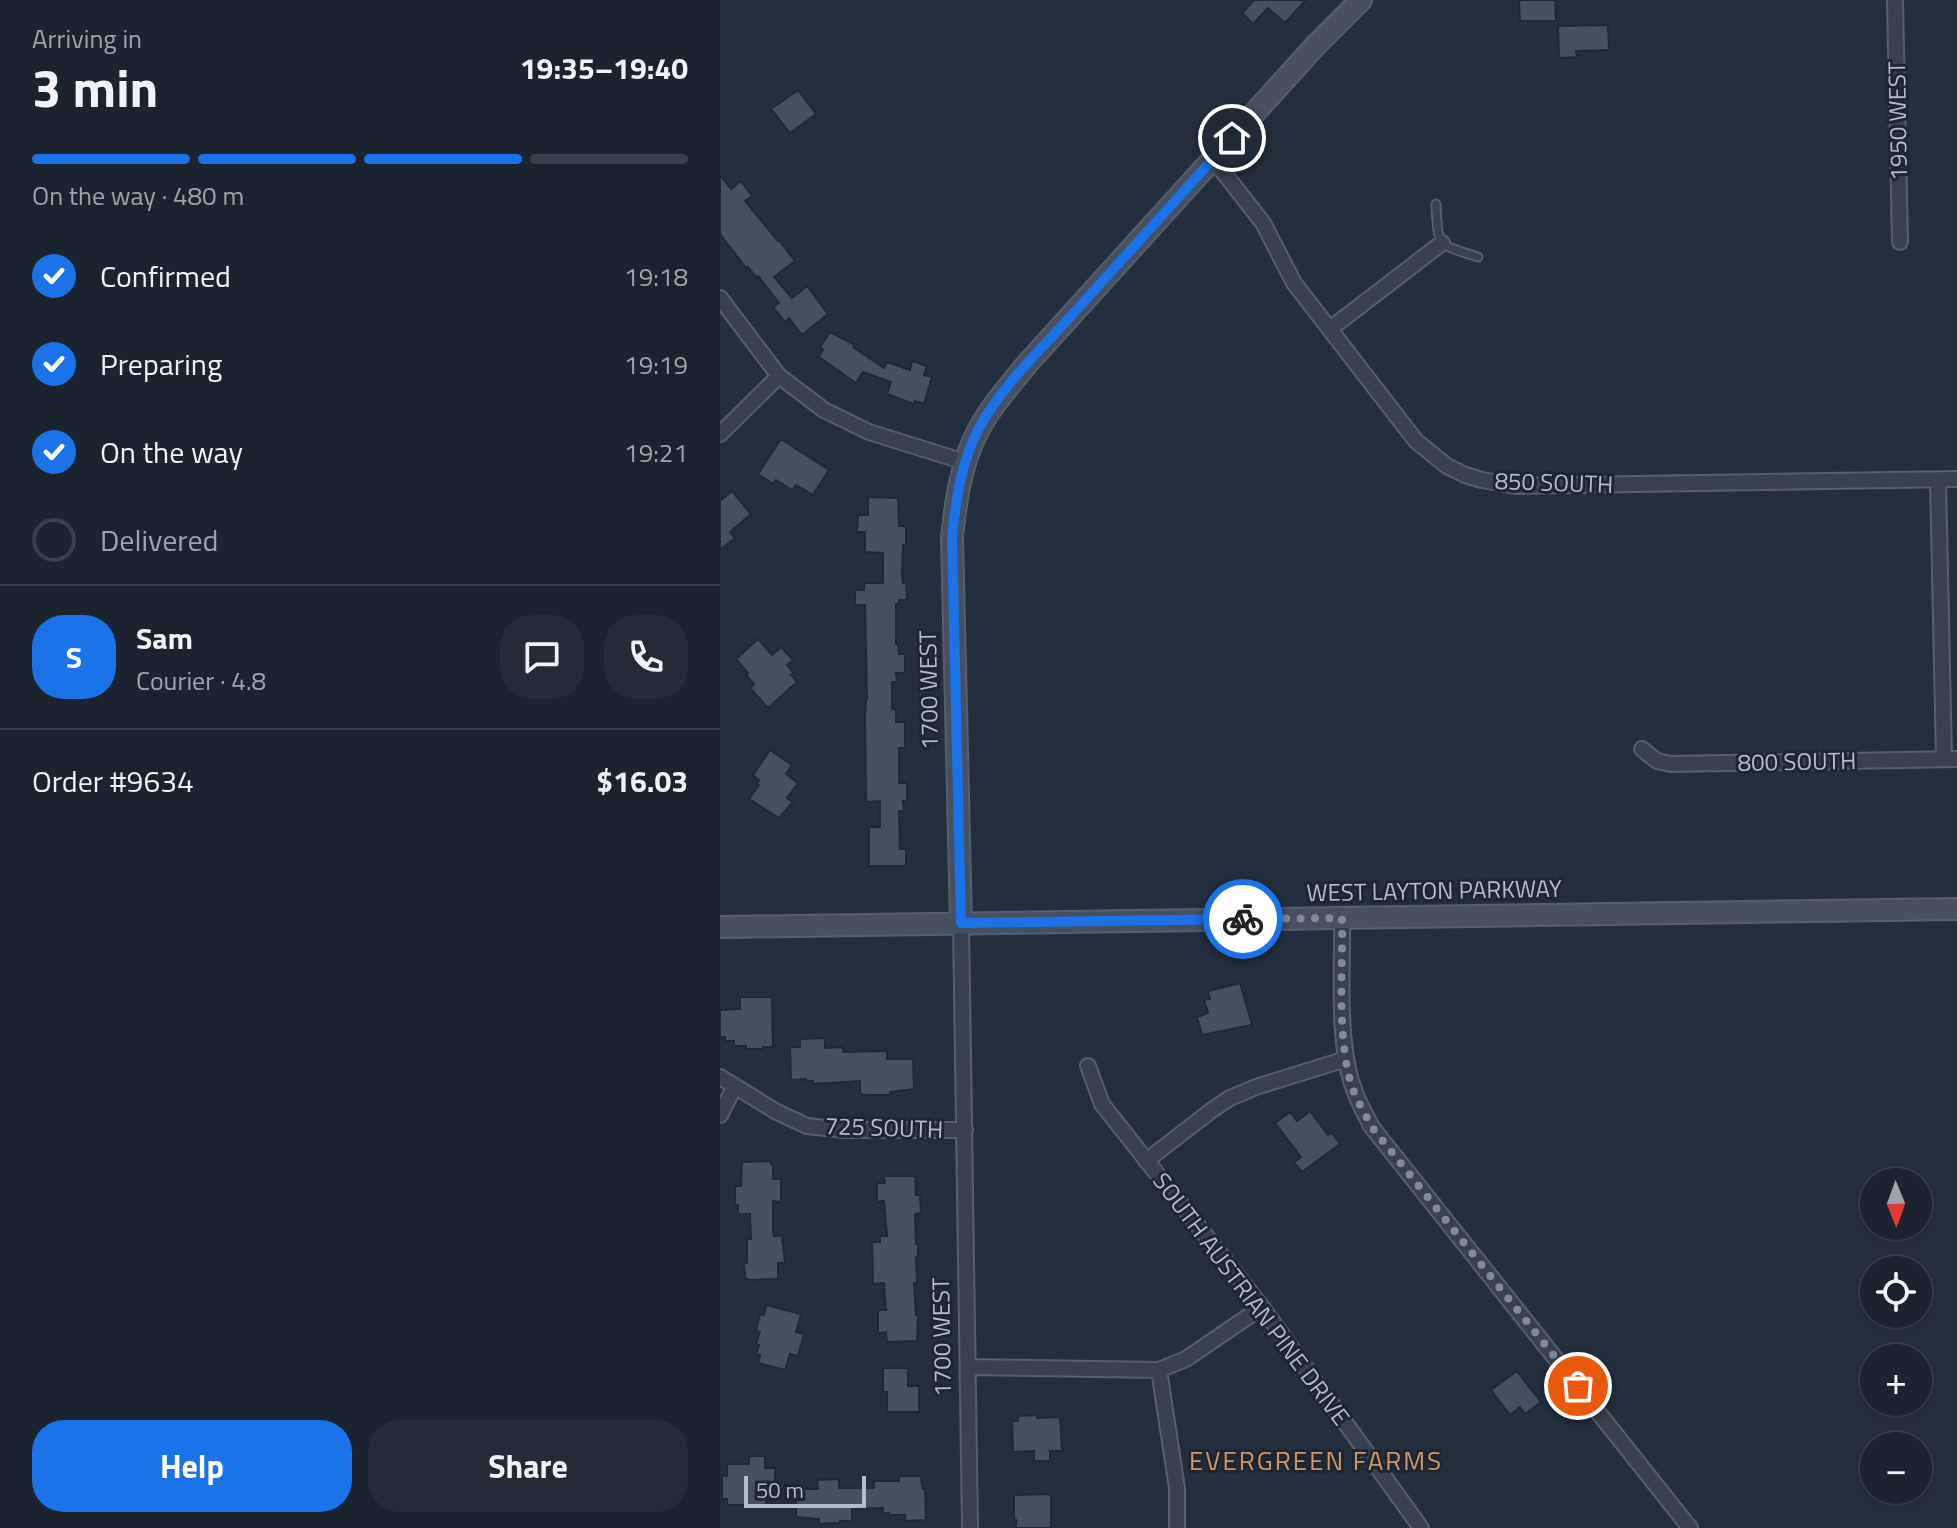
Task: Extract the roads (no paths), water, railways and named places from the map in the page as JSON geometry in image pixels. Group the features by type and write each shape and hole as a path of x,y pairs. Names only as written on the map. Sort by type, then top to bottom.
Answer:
{"main road":[{"name":"1700 WEST","path":"961,923 952,537 965,462 978,430 1027,364 1316,45 1361,0"},
{"name":"WEST LAYTON PARKWAY","path":"720,927 1957,909"}],"street":[{"name":"1950 WEST","path":"1895,0 1900,242"},
{"name":"850 SOUTH","path":"1213,159 1263,223 1294,283 1416,441 1447,466 1482,480 1516,486 1957,479"},
{"path":"1330,329 1442,243"},
{"path":"720,298 779,376 824,410 869,432 965,462"},
{"path":"720,434 779,376"},
{"path":"1938,480 1950,759"},
{"name":"800 SOUTH","path":"1642,749 1657,761 1671,764 1950,759"},
{"path":"1342,918 1346,1059 1354,1091 1371,1126 1690,1528"},
{"name":"1700 WEST","path":"961,923 970,1528"},
{"path":"1146,1161 1230,1098 1346,1059"},
{"name":"SOUTH AUSTRIAN PINE DRIVE","path":"1088,1066 1102,1104 1262,1307 1421,1528"},
{"name":"725 SOUTH","path":"720,1077 775,1111 807,1126 844,1130 965,1130"},
{"path":"720,1115 735,1086"},
{"path":"969,1367 1159,1370 1186,1359 1262,1307"},
{"path":"1159,1370 1177,1488 1177,1528"}],"lane":[{"path":"1436,204 1438,235 1442,243 1450,249 1478,257"}],"district":[{"name":"EVERGREEN FARMS","path":"1316,1461"}]}
